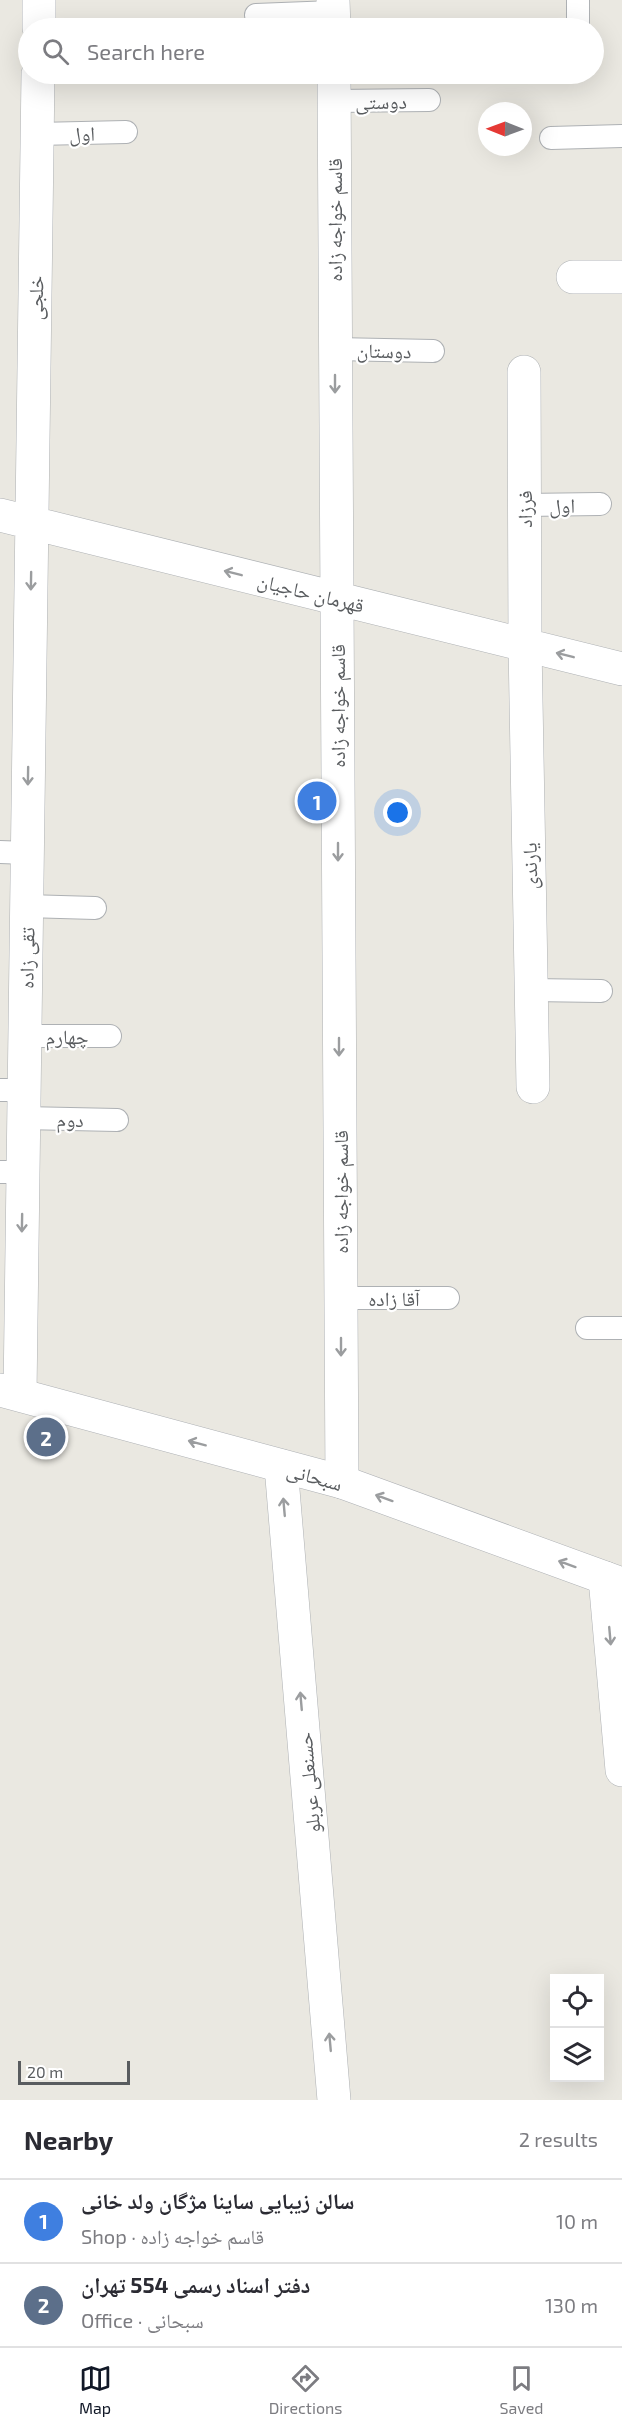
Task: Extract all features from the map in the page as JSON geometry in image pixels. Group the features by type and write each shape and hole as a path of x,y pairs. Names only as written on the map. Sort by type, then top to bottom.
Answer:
{"street":[{"path":"39,0 39,18"},
{"name":"خلجی","path":"32,522 38,84"},
{"name":"قاسم خواجه زاده","path":"334,87 342,1482"},
{"path":"573,277 622,277"},
{"name":"فرزاد","path":"524,372 525,645"},
{"name":"قهرمان حاجیان","path":"0,514 622,669"},
{"name":"تقی زاده","path":"10,1392 11,1172 16,1099 25,1036 26,906 14,853 32,522"},
{"name":"یارندی","path":"525,645 533,1087"},
{"name":"سبحانی","path":"10,1392 342,1482 614,1581"},
{"name":"حسنعلی عربلو","path":"280,1466 334,2100"},
{"path":"614,1581 622,1770"}],"lane":[{"path":"578,0 578,18"},
{"path":"256,15 334,14"},
{"name":"دوستی","path":"334,87 429,100"},
{"name":"اول","path":"37,134 126,132"},
{"path":"551,138 622,136"},
{"name":"دوستان","path":"335,349 433,351"},
{"name":"اول","path":"524,505 600,504"},
{"path":"26,906 95,908"},
{"path":"531,990 600,991"},
{"name":"چهارم","path":"25,1036 110,1036"},
{"name":"دوم","path":"16,1099 117,1120"},
{"name":"آقا زاده","path":"340,1298 448,1298"},
{"path":"587,1328 622,1328"}],"place":[{"name":"سالن زیبایی ساینا مژگان ولد خانی","path":"317,801"},
{"name":"دفتر اسناد رسمی 554 تهران","path":"46,1437"}]}
